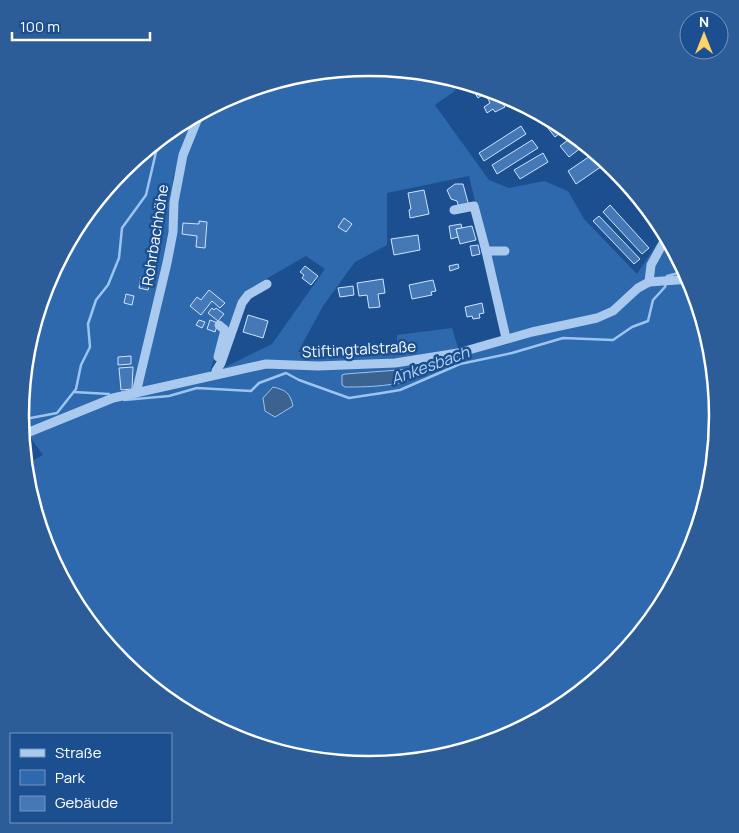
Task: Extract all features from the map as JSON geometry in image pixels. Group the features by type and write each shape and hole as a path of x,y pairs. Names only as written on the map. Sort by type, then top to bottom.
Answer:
{"street":[{"name":"Rohrbachhöhe","path":"136,393 167,263 173,232 174,202 183,155 196,123"},
{"path":"454,210 474,206 506,338"},
{"path":"663,243 650,265 649,282 681,280"},
{"path":"486,251 505,251"},
{"name":"Stiftingtalstraße","path":"29,432 92,405 215,374 266,364 318,366 426,359 458,353 506,338 597,318 613,311 649,282"},
{"path":"215,374 221,363 242,303 248,296 267,284"},
{"path":"215,374 225,330 219,325"}],"green space":[{"path":"347,76 392,76 455,86 455,91 435,105 489,180 509,188 544,181 568,191 584,219 637,274 660,239 684,286 699,328 710,394 710,439 704,483 692,526 665,587 626,641 577,687 540,712 520,722 458,746 392,757 347,757 303,751 260,739 199,712 145,673 99,624 74,587 64,567 47,526 35,483 32,461 43,455 29,436 29,394 40,328 64,266 74,246 99,209 145,160 199,121 239,102 281,87","holes":["184,141 190,141 180,183 140,389 169,228 173,178","469,176 509,344 460,354 452,328 397,335 397,348 372,353 298,352 323,306 355,262 387,245 387,193","306,256 325,269 272,344 209,375 222,334 231,329 245,296 266,279","412,369 416,375 413,378 379,386 345,387 345,374"]}],"shaded area":[{"path":"412,369 416,375 403,382 372,386 345,387 342,385 342,375 345,374"},
{"path":"273,387 287,393 293,406 275,417 265,411 263,398"}],"building":[{"path":"475,93 482,95 478,98"},
{"path":"487,97 503,103 505,107 495,112 493,109 487,113 484,107 490,103"},
{"path":"521,126 526,134 484,161 479,153"},
{"path":"548,126 559,133 555,137"},
{"path":"532,140 538,148 497,174 492,165"},
{"path":"568,140 580,149 569,157 560,146"},
{"path":"543,153 548,162 520,179 514,170"},
{"path":"590,156 601,167 576,184 568,171"},
{"path":"455,184 463,184 469,206 459,208 457,201 451,199 447,190"},
{"path":"424,190 429,214 410,218 409,210 411,209 408,193"},
{"path":"610,205 649,248 642,254 603,212"},
{"path":"599,216 640,259 634,264 593,221"},
{"path":"344,218 352,224 346,232 338,227"},
{"path":"199,221 207,222 205,248 196,247 197,236 182,234 183,223 199,224"},
{"path":"461,224 462,228 456,229 458,237 451,239 449,226"},
{"path":"472,226 476,240 460,244 456,229"},
{"path":"418,235 420,250 394,255 391,239"},
{"path":"478,245 480,254 472,256 470,246"},
{"path":"149,246 158,249 156,256 147,253"},
{"path":"458,264 459,268 450,271 449,266"},
{"path":"305,266 318,276 311,285 302,278 304,275 300,272"},
{"path":"141,277 151,279 148,290 139,288"},
{"path":"383,279 385,293 378,294 380,307 369,308 367,295 359,296 357,283"},
{"path":"433,280 436,291 431,292 432,295 412,299 409,285"},
{"path":"353,286 354,295 340,297 338,288"},
{"path":"209,290 225,303 220,308 212,301 201,315 190,306 197,297 201,300"},
{"path":"126,294 134,296 132,305 124,303"},
{"path":"482,303 484,313 479,314 480,318 473,319 472,316 467,317 465,307"},
{"path":"212,308 214,310 216,308 224,314 218,321 208,313"},
{"path":"248,315 268,321 263,338 243,332"},
{"path":"199,320 205,322 202,328 196,325"},
{"path":"210,320 218,323 215,332 207,329"},
{"path":"131,356 131,364 118,365 118,357"},
{"path":"133,367 132,389 121,390 119,368"}],"waterway":[{"path":"29,418 57,413 76,389 81,365 90,347 88,324 96,300 108,285 119,258 122,228 146,195 156,152 161,147"},
{"name":"Ankesbach","path":"667,278 667,276 678,273"},
{"name":"Ankesbach","path":"124,400 169,396 197,388 251,391 259,383 286,373 299,380 349,398 400,390 460,364 512,353 563,338 613,340 632,327 648,321 653,300 665,287 666,283"},
{"name":"Ankesbach","path":"74,392 109,394"}]}
